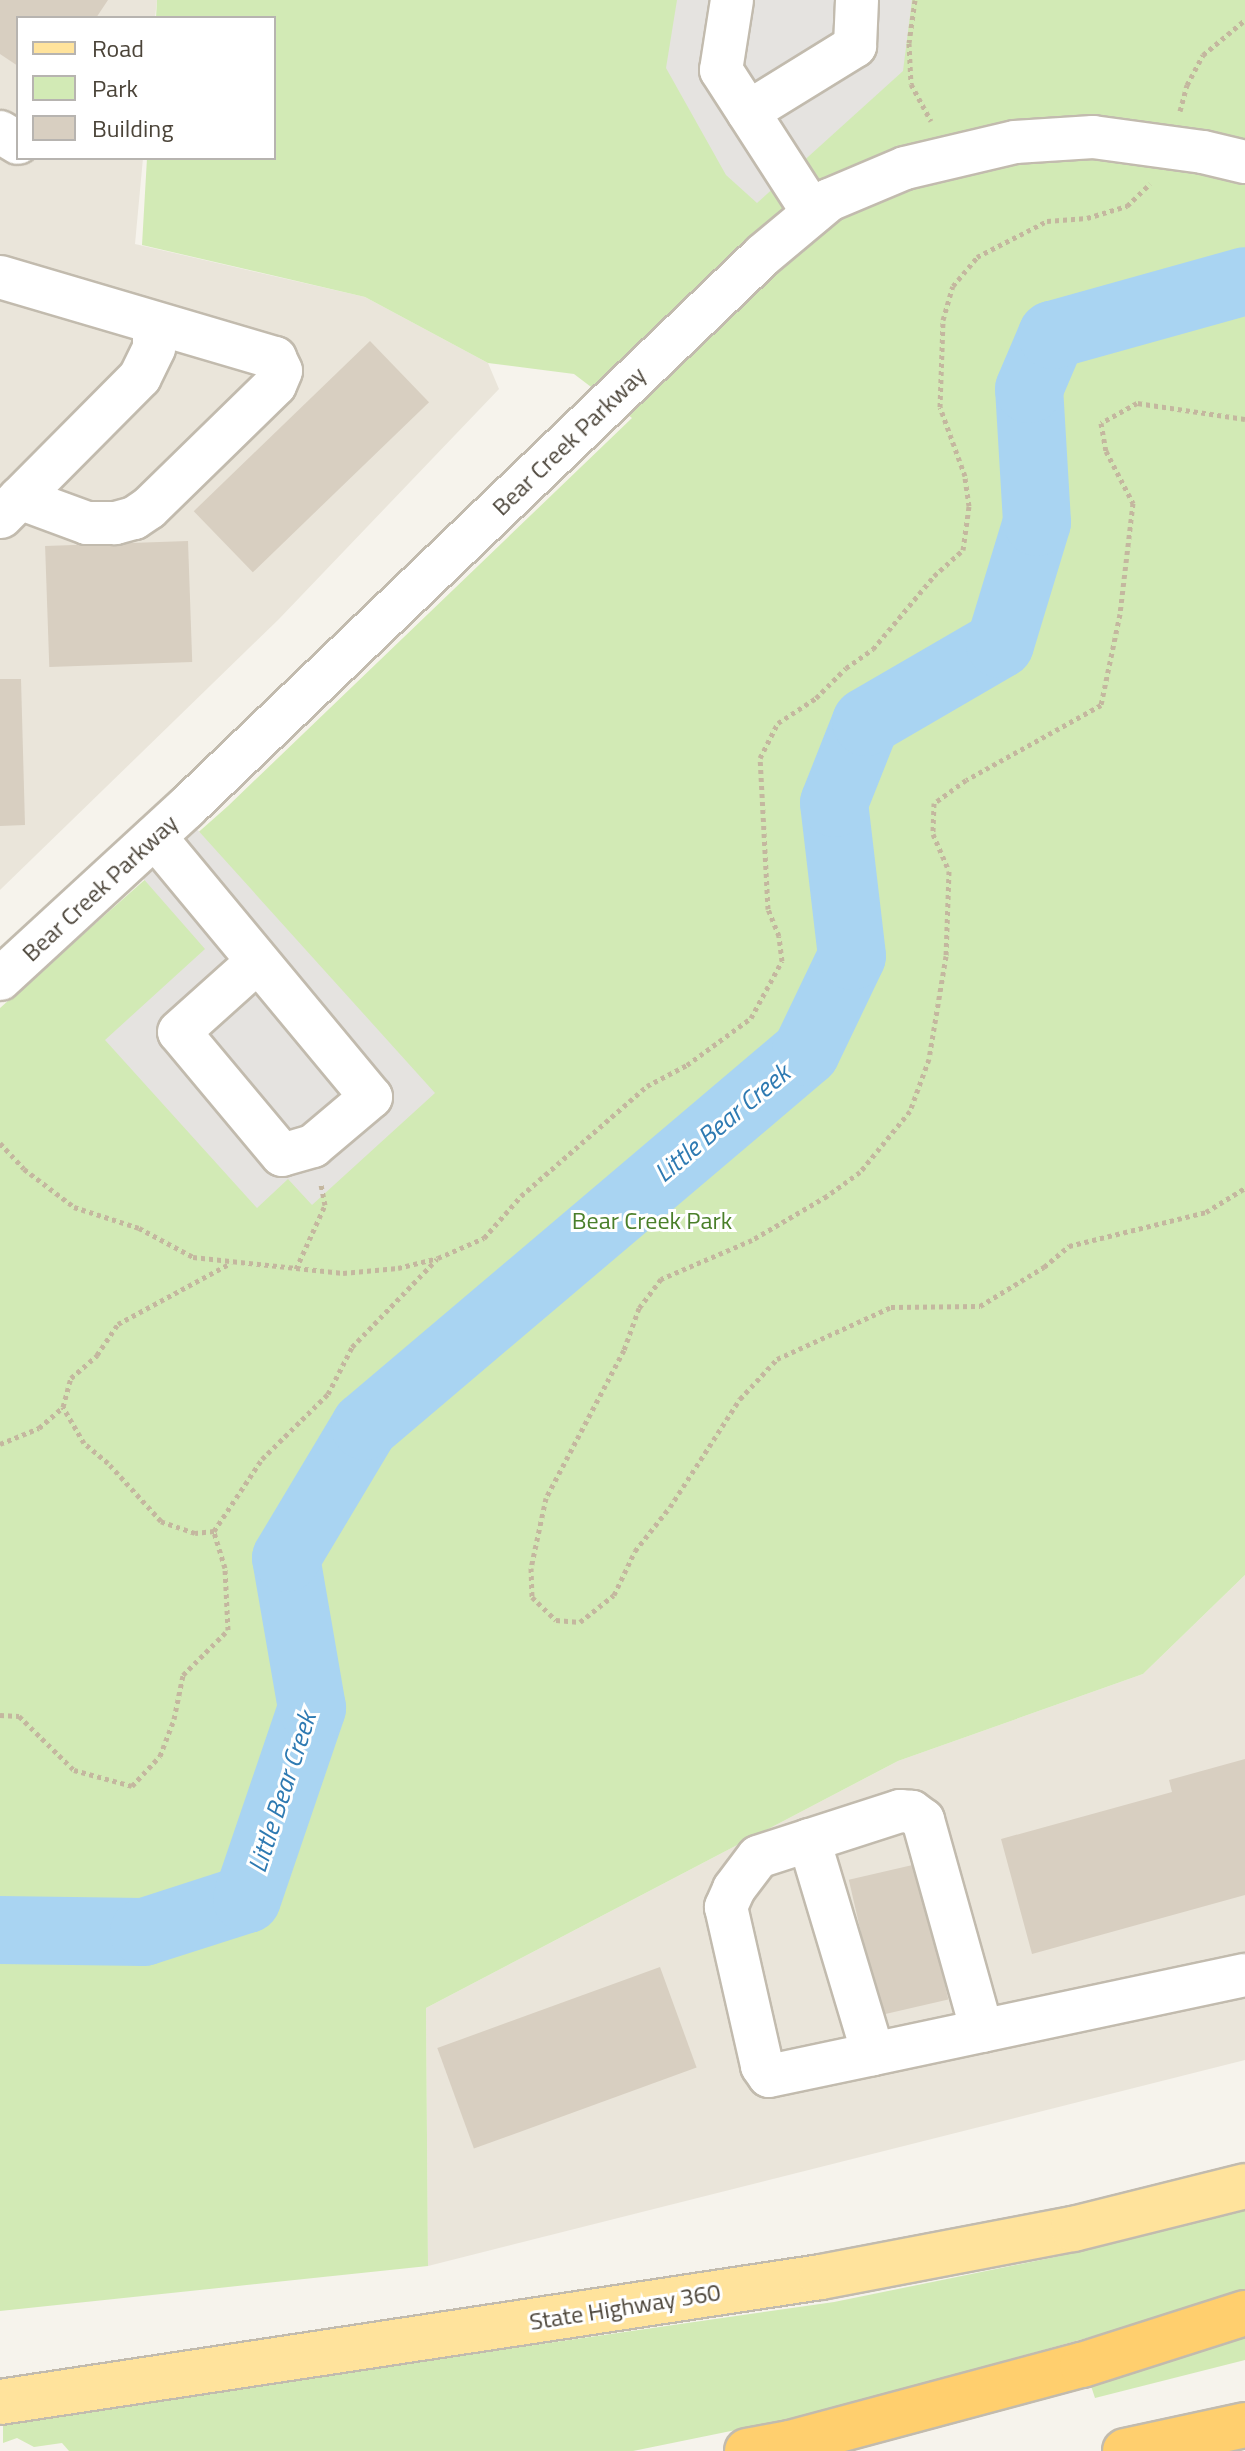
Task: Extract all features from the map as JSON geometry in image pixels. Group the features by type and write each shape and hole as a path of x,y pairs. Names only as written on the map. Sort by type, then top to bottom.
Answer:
{"highway":[{"path":"747,2451 790,2443 1082,2365 1245,2313"},
{"path":"1125,2451 1245,2425"}],"main road":[{"name":"State Highway 360","path":"0,2402 821,2277 1073,2229 1245,2186"}],"street":[{"path":"732,0 721,70 813,213"},
{"path":"748,112 855,46 857,0"},
{"name":"Bear Creek Parkway","path":"0,979 155,837 752,264 829,200 905,168 1015,142 1093,137 1203,152 1245,162"},
{"path":"0,277 275,358 281,371 275,385 149,508 134,518 115,523 87,523 10,508"},
{"path":"10,508 140,377 154,348 154,323"},
{"path":"155,837 371,1097 313,1146 282,1155 179,1032 257,962"},
{"path":"982,2031 923,1820 912,1812 900,1811 758,1857 734,1889 726,1907 762,2066 769,2076 982,2031 1245,1975"},
{"path":"809,1840 873,2054"}],"path":[{"path":"915,0 909,43 911,84 932,123 940,159"},
{"path":"1180,112 1187,85 1203,55 1245,20"},
{"path":"0,1143 24,1169 74,1207 139,1228 193,1257 343,1273 398,1268 438,1258 484,1238 521,1196 647,1086 687,1065 751,1018 782,961 779,936 768,909 760,758 778,723 816,698 846,668 873,649 925,585 963,550 969,506 965,476 940,407 943,320 953,286 977,257 1047,221 1087,218 1127,206 1150,185 1156,172"},
{"path":"1245,419 1137,403 1101,423 1106,451 1133,503 1120,614 1101,705 966,780 934,803 933,834 949,871 946,956 929,1059 910,1111 860,1172 827,1196 752,1240 661,1279 639,1308 624,1350 546,1498 531,1568 532,1597 556,1620 580,1622 614,1595 635,1551 670,1507 740,1399 777,1359 891,1307 980,1306 1044,1267 1069,1246 1206,1212 1245,1188"},
{"path":"296,1269 325,1205 313,1146"},
{"path":"214,1531 262,1459 328,1394 352,1347 438,1258"},
{"path":"0,1444 39,1428 63,1407 71,1378 97,1355 118,1324 232,1263"},
{"path":"63,1407 84,1443 108,1463 161,1521 195,1533 214,1531"},
{"path":"0,1715 19,1716 74,1770 132,1786 160,1756 174,1719 183,1675 228,1630 225,1568 214,1531"}],"shaded area":[{"path":"0,0 157,0 155,16 16,16 16,160 143,160 135,244 365,297 488,363 499,389 279,619 0,890"},
{"path":"677,0 912,0 903,71 757,203 726,175 666,68"},
{"path":"195,827 435,1093 312,1205 288,1179 257,1208 105,1040 205,949 141,876"},
{"path":"1245,1575 1245,2060 428,2266 426,2008 898,1761 1143,1674"}],"green space":[{"name":"Bear Creek Park","path":"157,0 1245,0 1245,1575 1143,1674 898,1761 426,2008 428,2266 0,2311 0,1008 228,806 632,418 574,374 488,363 365,297 142,245 147,160 276,160 276,16 156,16"},
{"path":"1245,2205 1245,2289 1192,2309 800,2417 633,2451 69,2451 62,2443 34,2447 17,2438 3,2443 3,2421 834,2302 1060,2256"},
{"path":"1245,2331 1245,2360 1095,2398 1089,2380"}],"building":[{"path":"0,0 108,0 97,16 16,16 16,65 0,54"},
{"path":"370,341 429,402 253,572 194,511"},
{"path":"188,541 192,662 49,667 45,546"},
{"path":"0,679 21,679 25,825 0,826"},
{"path":"1245,1759 1245,1895 1032,1954 1001,1839 1172,1792 1169,1780"},
{"path":"917,1864 948,1999 880,2015 849,1880"},
{"path":"660,1967 697,2068 474,2149 437,2048"}],"waterway":[{"name":"Little Bear Creek","path":"0,1930 144,1932 247,1899 312,1708 286,1558 365,1426 806,1052 852,956 834,803 866,722 1000,644 1037,522 1029,389 1052,335 1245,281"}]}
